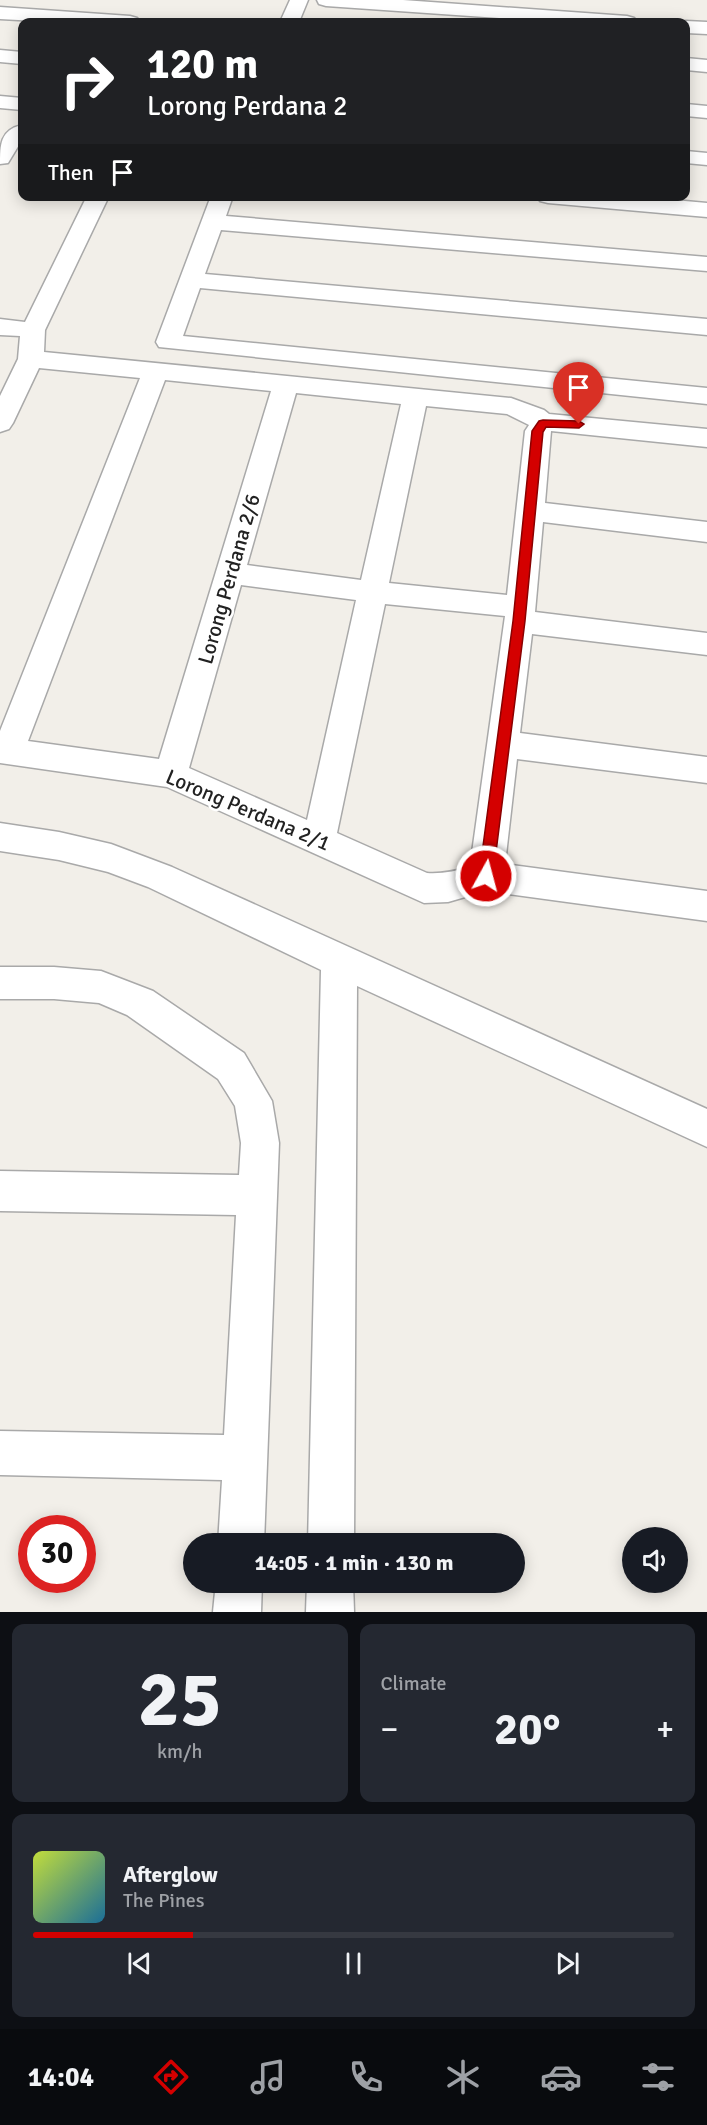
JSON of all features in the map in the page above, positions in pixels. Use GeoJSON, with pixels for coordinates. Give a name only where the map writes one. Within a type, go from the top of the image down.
{"type":"FeatureCollection","features":[{"type":"Feature","properties":{"kind":"street"},"geometry":{"type":"LineString","coordinates":[[291,18],[298,0]]}},
{"type":"Feature","properties":{"kind":"street"},"geometry":{"type":"LineString","coordinates":[[326,0],[572,18]]}},
{"type":"Feature","properties":{"kind":"street"},"geometry":{"type":"LineString","coordinates":[[0,13],[72,18]]}},
{"type":"Feature","properties":{"kind":"street"},"geometry":{"type":"LineString","coordinates":[[690,27],[707,28]]}},
{"type":"Feature","properties":{"kind":"street"},"geometry":{"type":"LineString","coordinates":[[0,57],[18,58]]}},
{"type":"Feature","properties":{"kind":"street"},"geometry":{"type":"LineString","coordinates":[[690,64],[707,66]]}},
{"type":"Feature","properties":{"kind":"street"},"geometry":{"type":"LineString","coordinates":[[0,102],[18,104]]}},
{"type":"Feature","properties":{"kind":"street"},"geometry":{"type":"LineString","coordinates":[[690,110],[707,112]]}},
{"type":"Feature","properties":{"kind":"street"},"geometry":{"type":"LineString","coordinates":[[0,158],[18,134]]}},
{"type":"Feature","properties":{"kind":"street"},"geometry":{"type":"LineString","coordinates":[[690,157],[707,159]]}},
{"type":"Feature","properties":{"kind":"street"},"geometry":{"type":"LineString","coordinates":[[1,418],[31,359],[33,330],[97,201]]}},
{"type":"Feature","properties":{"kind":"street"},"geometry":{"type":"LineString","coordinates":[[220,201],[168,342],[707,396]]}},
{"type":"Feature","properties":{"kind":"street"},"geometry":{"type":"LineString","coordinates":[[605,201],[707,210]]}},
{"type":"Feature","properties":{"kind":"street"},"geometry":{"type":"LineString","coordinates":[[212,222],[707,264]]}},
{"type":"Feature","properties":{"kind":"street"},"geometry":{"type":"LineString","coordinates":[[190,280],[707,327]]}},
{"type":"Feature","properties":{"kind":"street"},"geometry":{"type":"LineString","coordinates":[[0,327],[33,330]]}},
{"type":"Feature","properties":{"kind":"street"},"geometry":{"type":"LineString","coordinates":[[31,359],[511,406],[536,416],[543,423],[557,422],[707,438]]}},
{"type":"Feature","properties":{"kind":"street"},"geometry":{"type":"LineString","coordinates":[[4,750],[154,372]]}},
{"type":"Feature","properties":{"kind":"street","name":"Lorong Perdana 2/6"},"geometry":{"type":"LineString","coordinates":[[171,774],[286,383]]}},
{"type":"Feature","properties":{"kind":"street"},"geometry":{"type":"LineString","coordinates":[[319,839],[415,398]]}},
{"type":"Feature","properties":{"kind":"street"},"geometry":{"type":"LineString","coordinates":[[543,423],[538,431],[520,614],[486,876],[707,906]]}},
{"type":"Feature","properties":{"kind":"street"},"geometry":{"type":"LineString","coordinates":[[530,511],[707,532]]}},
{"type":"Feature","properties":{"kind":"street"},"geometry":{"type":"LineString","coordinates":[[230,573],[373,592],[707,644]]}},
{"type":"Feature","properties":{"kind":"street"},"geometry":{"type":"LineString","coordinates":[[504,744],[707,770]]}},
{"type":"Feature","properties":{"kind":"street","name":"Lorong Perdana 2/1"},"geometry":{"type":"LineString","coordinates":[[4,750],[171,774],[424,888],[446,888],[486,876]]}},
{"type":"Feature","properties":{"kind":"street"},"geometry":{"type":"LineString","coordinates":[[0,837],[59,846],[111,858],[160,877],[707,1128]]}},
{"type":"Feature","properties":{"kind":"street"},"geometry":{"type":"LineString","coordinates":[[331,1533],[339,961]]}},
{"type":"Feature","properties":{"kind":"street"},"geometry":{"type":"LineString","coordinates":[[0,983],[54,982],[101,987],[140,1003],[231,1066],[253,1101],[260,1143],[242,1533]]}},
{"type":"Feature","properties":{"kind":"street"},"geometry":{"type":"LineString","coordinates":[[0,1191],[257,1195]]}},
{"type":"Feature","properties":{"kind":"street"},"geometry":{"type":"LineString","coordinates":[[0,1453],[245,1458]]}},
{"type":"Feature","properties":{"kind":"street"},"geometry":{"type":"LineString","coordinates":[[237,1612],[238,1593]]}},
{"type":"Feature","properties":{"kind":"street"},"geometry":{"type":"LineString","coordinates":[[330,1593],[330,1612]]}},
{"type":"Feature","properties":{"kind":"route"},"geometry":{"type":"LineString","coordinates":[[486,876],[519,621],[538,431],[543,423],[579,424]]}}]}
